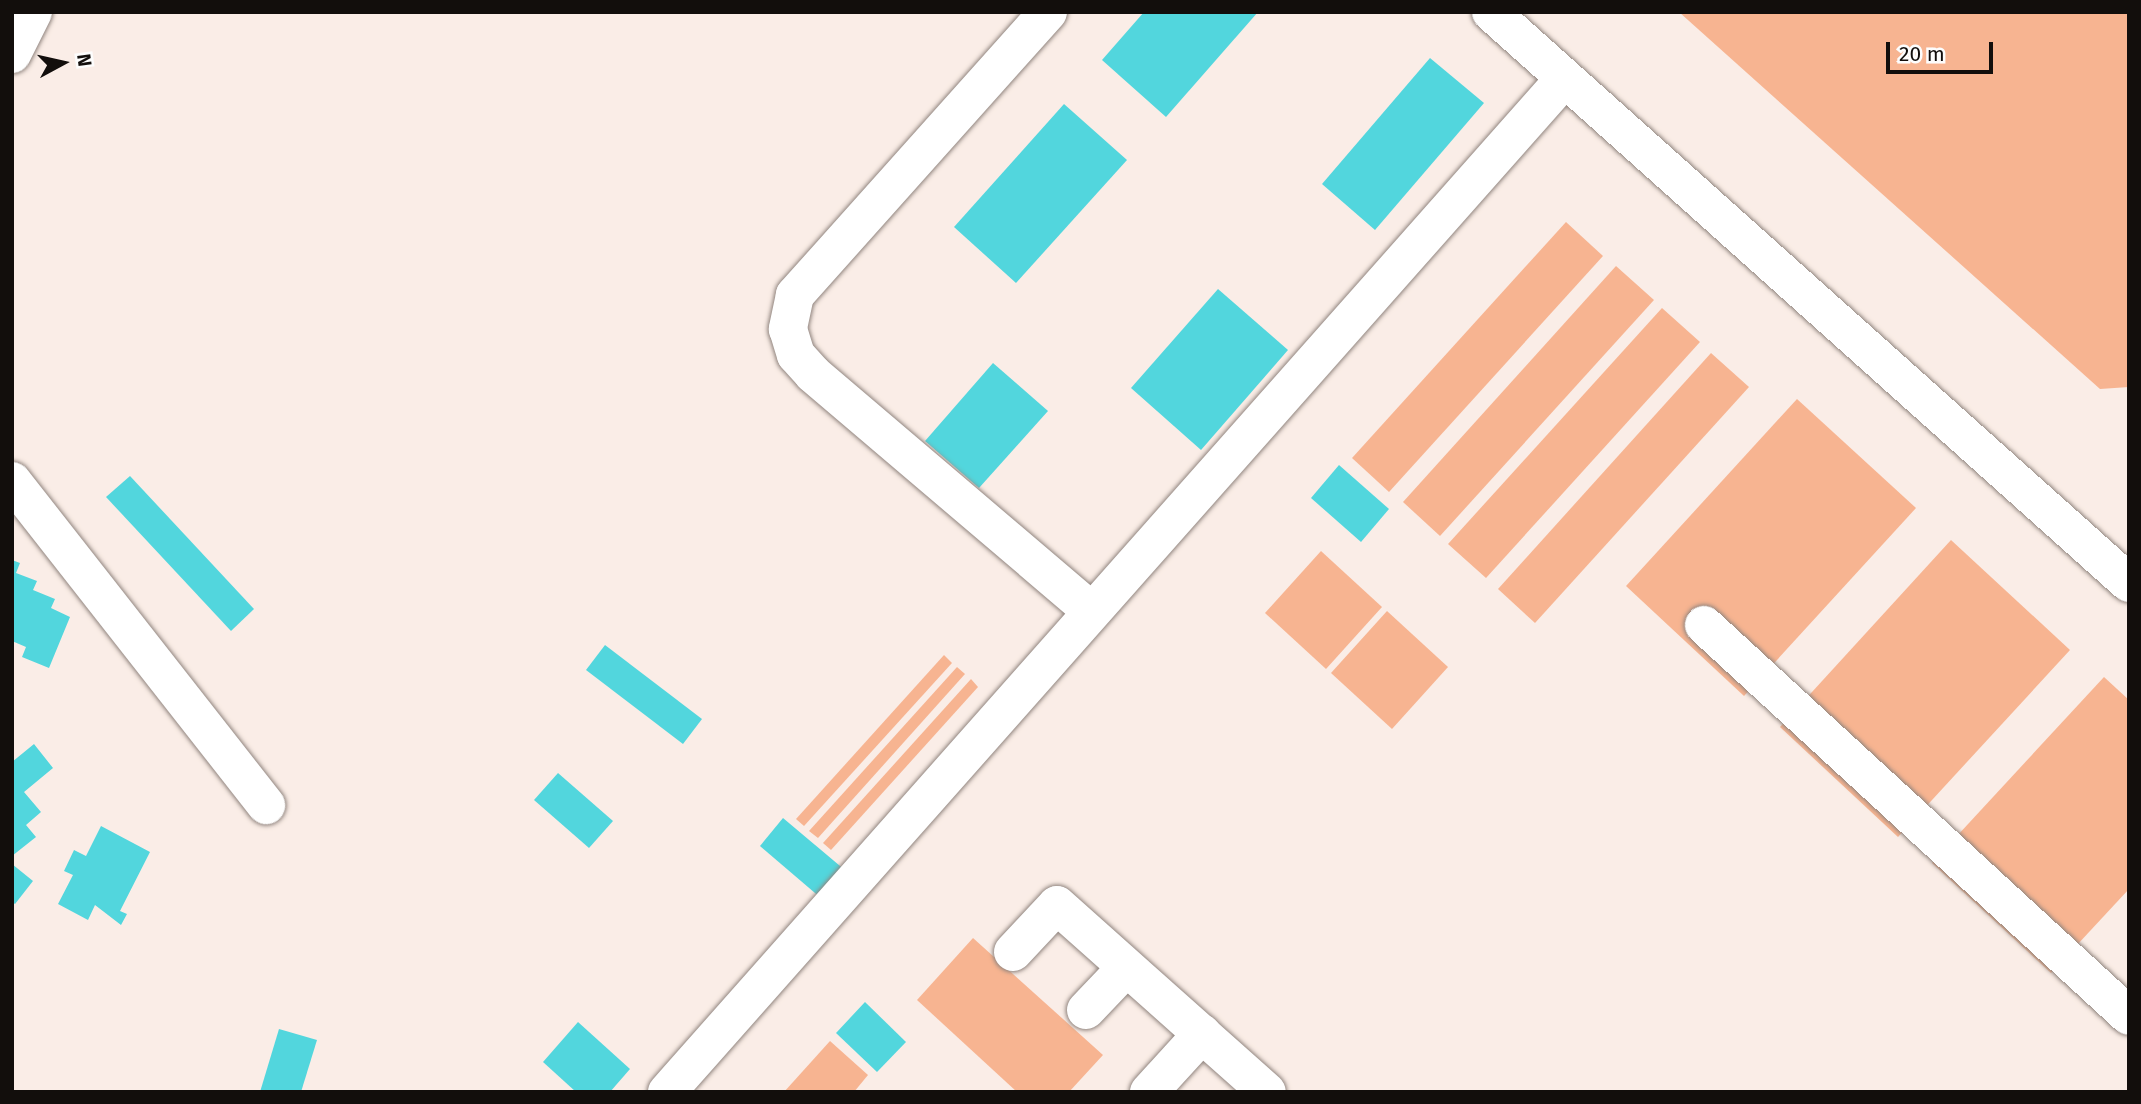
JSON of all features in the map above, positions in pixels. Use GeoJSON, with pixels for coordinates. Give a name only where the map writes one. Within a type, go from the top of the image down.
{"type":"FeatureCollection","features":[{"type":"Feature","properties":{"kind":"lane"},"geometry":{"type":"LineString","coordinates":[[12,54],[33,12]]}},
{"type":"Feature","properties":{"kind":"lane"},"geometry":{"type":"LineString","coordinates":[[1048,12],[795,295],[788,329],[796,355],[813,374],[1090,610]]}},
{"type":"Feature","properties":{"kind":"lane"},"geometry":{"type":"LineString","coordinates":[[1491,12],[2129,583]]}},
{"type":"Feature","properties":{"kind":"lane"},"geometry":{"type":"LineString","coordinates":[[667,1092],[1090,610],[1565,78]]}},
{"type":"Feature","properties":{"kind":"lane"},"geometry":{"type":"LineString","coordinates":[[12,481],[266,805]]}},
{"type":"Feature","properties":{"kind":"lane"},"geometry":{"type":"LineString","coordinates":[[1704,625],[2129,1016]]}},
{"type":"Feature","properties":{"kind":"lane"},"geometry":{"type":"LineString","coordinates":[[1013,952],[1057,905],[1266,1092]]}},
{"type":"Feature","properties":{"kind":"lane"},"geometry":{"type":"LineString","coordinates":[[1086,1010],[1126,968]]}},
{"type":"Feature","properties":{"kind":"lane"},"geometry":{"type":"LineString","coordinates":[[1149,1092],[1202,1034]]}},
{"type":"Feature","properties":{"kind":"shaded area"},"geometry":{"type":"Polygon","coordinates":[[[1679,12],[2129,12],[2129,387],[2100,389],[1679,12]]]}},
{"type":"Feature","properties":{"kind":"shaded area"},"geometry":{"type":"Polygon","coordinates":[[[1566,222],[1603,256],[1389,492],[1352,458],[1566,222]]]}},
{"type":"Feature","properties":{"kind":"shaded area"},"geometry":{"type":"Polygon","coordinates":[[[1616,266],[1654,300],[1440,536],[1403,502],[1616,266]]]}},
{"type":"Feature","properties":{"kind":"shaded area"},"geometry":{"type":"Polygon","coordinates":[[[1662,308],[1700,342],[1486,578],[1448,544],[1662,308]]]}},
{"type":"Feature","properties":{"kind":"shaded area"},"geometry":{"type":"Polygon","coordinates":[[[1711,353],[1749,387],[1535,623],[1498,589],[1711,353]]]}},
{"type":"Feature","properties":{"kind":"shaded area"},"geometry":{"type":"Polygon","coordinates":[[[1797,399],[1916,508],[1744,696],[1626,586],[1797,399]]]}},
{"type":"Feature","properties":{"kind":"shaded area"},"geometry":{"type":"Polygon","coordinates":[[[1951,540],[2070,650],[1898,837],[1780,727],[1951,540]]]}},
{"type":"Feature","properties":{"kind":"shaded area"},"geometry":{"type":"Polygon","coordinates":[[[1321,551],[1382,607],[1326,669],[1265,613],[1321,551]]]}},
{"type":"Feature","properties":{"kind":"shaded area"},"geometry":{"type":"Polygon","coordinates":[[[1387,611],[1448,667],[1392,729],[1331,673],[1387,611]]]}},
{"type":"Feature","properties":{"kind":"shaded area"},"geometry":{"type":"Polygon","coordinates":[[[944,655],[952,663],[804,826],[796,819],[944,655]]]}},
{"type":"Feature","properties":{"kind":"shaded area"},"geometry":{"type":"Polygon","coordinates":[[[957,667],[965,674],[818,838],[809,831],[957,667]]]}},
{"type":"Feature","properties":{"kind":"shaded area"},"geometry":{"type":"Polygon","coordinates":[[[2104,677],[2129,700],[2129,889],[2051,973],[1932,863],[2104,677]]]}},
{"type":"Feature","properties":{"kind":"shaded area"},"geometry":{"type":"Polygon","coordinates":[[[971,679],[978,687],[831,850],[823,843],[971,679]]]}},
{"type":"Feature","properties":{"kind":"shaded area"},"geometry":{"type":"Polygon","coordinates":[[[973,938],[1103,1055],[1069,1092],[1017,1092],[917,1000],[973,938]]]}},
{"type":"Feature","properties":{"kind":"shaded area"},"geometry":{"type":"Polygon","coordinates":[[[830,1041],[868,1075],[854,1092],[784,1092],[830,1041]]]}},
{"type":"Feature","properties":{"kind":"building"},"geometry":{"type":"Polygon","coordinates":[[[1144,12],[1258,12],[1166,117],[1102,60],[1144,12]]]}},
{"type":"Feature","properties":{"kind":"building"},"geometry":{"type":"Polygon","coordinates":[[[1430,58],[1484,103],[1375,230],[1322,184],[1430,58]]]}},
{"type":"Feature","properties":{"kind":"building"},"geometry":{"type":"Polygon","coordinates":[[[1064,104],[1127,160],[1016,283],[954,227],[1064,104]]]}},
{"type":"Feature","properties":{"kind":"building"},"geometry":{"type":"Polygon","coordinates":[[[1218,289],[1288,350],[1201,450],[1131,388],[1218,289]]]}},
{"type":"Feature","properties":{"kind":"building"},"geometry":{"type":"Polygon","coordinates":[[[993,363],[1048,411],[979,488],[925,441],[993,363]]]}},
{"type":"Feature","properties":{"kind":"building"},"geometry":{"type":"Polygon","coordinates":[[[1339,465],[1389,509],[1361,542],[1311,498],[1339,465]]]}},
{"type":"Feature","properties":{"kind":"building"},"geometry":{"type":"Polygon","coordinates":[[[130,476],[254,609],[231,631],[106,497],[130,476]]]}},
{"type":"Feature","properties":{"kind":"building"},"geometry":{"type":"Polygon","coordinates":[[[12,560],[20,563],[16,573],[37,581],[33,590],[55,599],[51,608],[70,617],[49,668],[22,657],[26,647],[12,641],[12,560]]]}},
{"type":"Feature","properties":{"kind":"building"},"geometry":{"type":"Polygon","coordinates":[[[605,645],[702,719],[683,744],[586,670],[605,645]]]}},
{"type":"Feature","properties":{"kind":"building"},"geometry":{"type":"Polygon","coordinates":[[[34,744],[53,768],[24,792],[41,812],[26,825],[36,837],[12,856],[12,762],[34,744]]]}},
{"type":"Feature","properties":{"kind":"building"},"geometry":{"type":"Polygon","coordinates":[[[558,773],[613,821],[589,848],[534,800],[558,773]]]}},
{"type":"Feature","properties":{"kind":"building"},"geometry":{"type":"Polygon","coordinates":[[[783,818],[846,871],[822,899],[760,846],[783,818]]]}},
{"type":"Feature","properties":{"kind":"building"},"geometry":{"type":"Polygon","coordinates":[[[101,826],[150,852],[120,911],[127,914],[121,925],[95,905],[88,920],[58,904],[73,875],[64,871],[74,850],[86,856],[101,826]]]}},
{"type":"Feature","properties":{"kind":"building"},"geometry":{"type":"Polygon","coordinates":[[[12,864],[33,881],[15,904],[12,902],[12,864]]]}},
{"type":"Feature","properties":{"kind":"building"},"geometry":{"type":"Polygon","coordinates":[[[865,1002],[906,1042],[877,1072],[836,1033],[865,1002]]]}},
{"type":"Feature","properties":{"kind":"building"},"geometry":{"type":"Polygon","coordinates":[[[578,1022],[630,1069],[610,1092],[576,1092],[543,1062],[578,1022]]]}},
{"type":"Feature","properties":{"kind":"building"},"geometry":{"type":"Polygon","coordinates":[[[279,1029],[317,1040],[301,1092],[260,1092],[279,1029]]]}}]}
